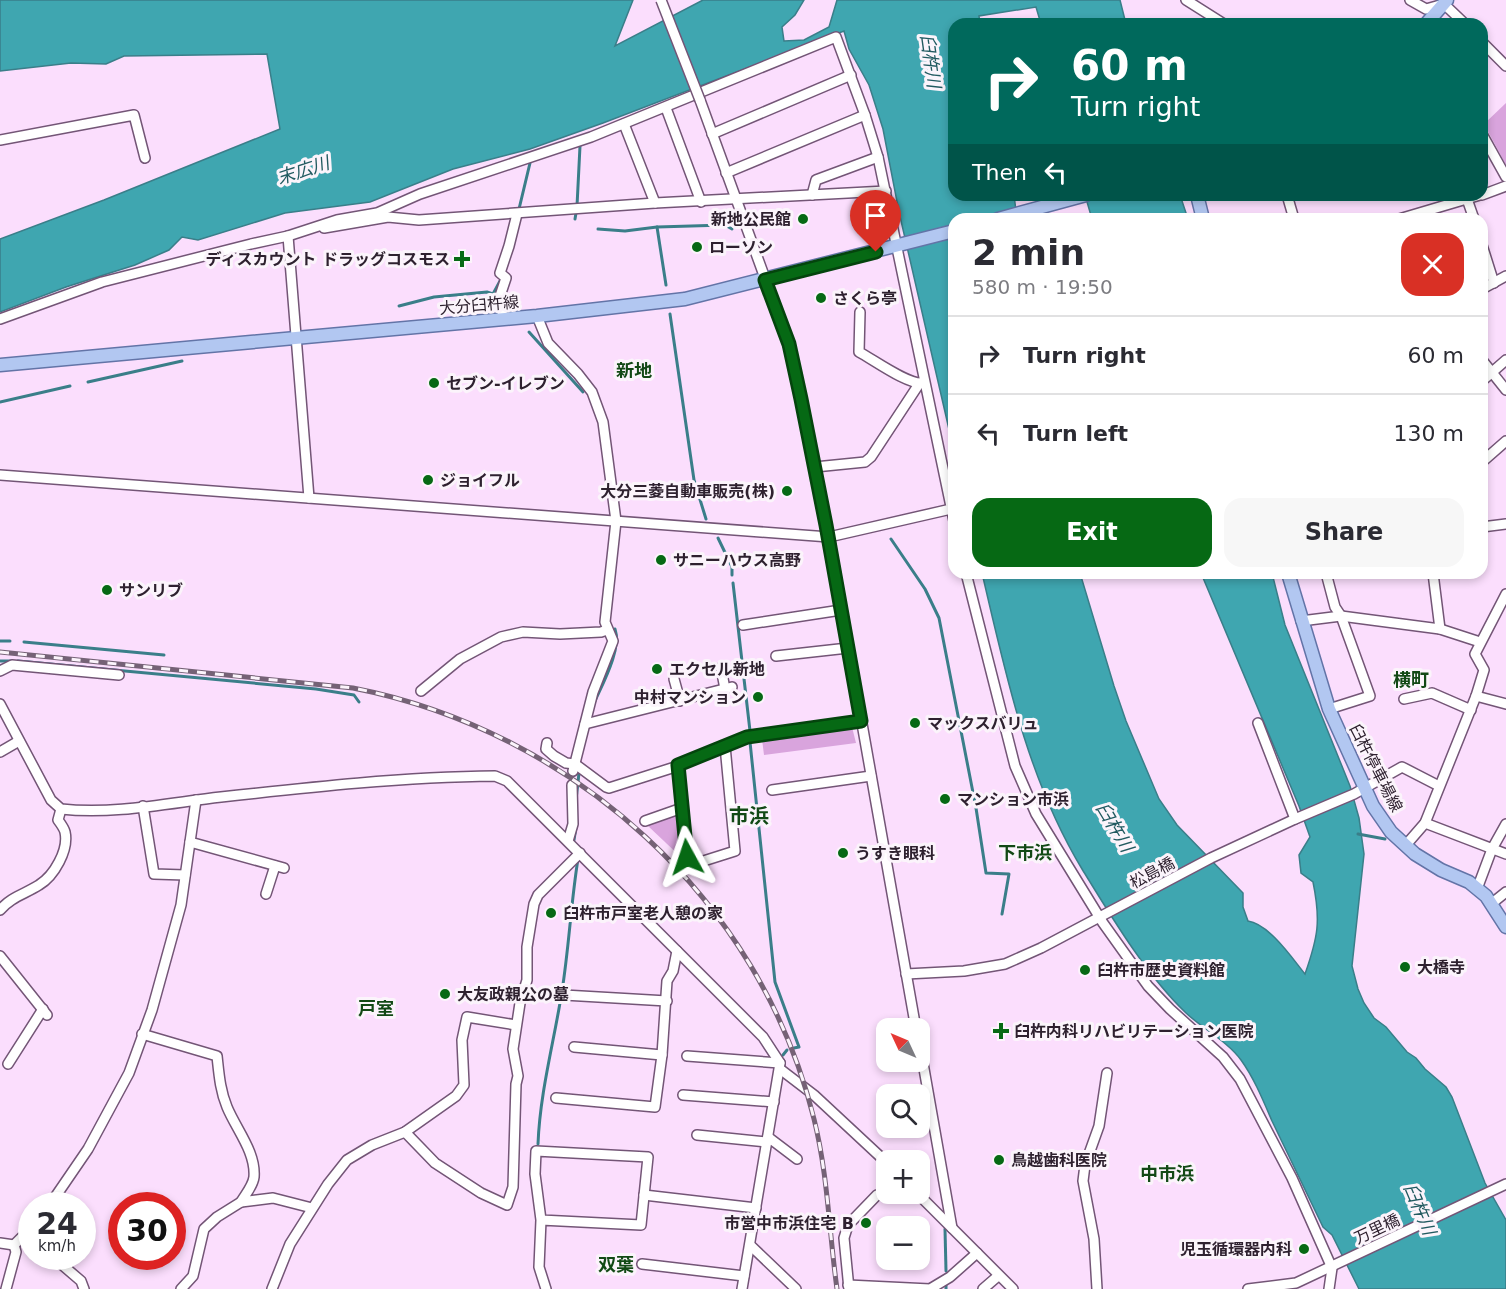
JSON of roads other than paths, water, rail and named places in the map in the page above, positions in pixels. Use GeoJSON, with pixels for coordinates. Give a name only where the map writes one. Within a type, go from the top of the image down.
{"type":"FeatureCollection","features":[{"type":"Feature","properties":{"kind":"main road"},"geometry":{"type":"LineString","coordinates":[[1431,18],[1446,2]]}},
{"type":"Feature","properties":{"kind":"main road"},"geometry":{"type":"LineString","coordinates":[[1020,213],[1064,201]]}},
{"type":"Feature","properties":{"kind":"main road","name":"大分臼杵線"},"geometry":{"type":"LineString","coordinates":[[0,365],[537,316],[685,299],[948,233]]}},
{"type":"Feature","properties":{"kind":"main road","name":"臼杵停車場線"},"geometry":{"type":"LineString","coordinates":[[1290,579],[1329,709],[1359,791],[1405,846],[1425,861],[1468,882],[1477,889],[1491,904],[1506,927]]}},
{"type":"Feature","properties":{"kind":"street"},"geometry":{"type":"LineString","coordinates":[[661,0],[789,344],[829,537],[914,1018]]}},
{"type":"Feature","properties":{"kind":"street"},"geometry":{"type":"LineString","coordinates":[[1186,0],[1214,18]]}},
{"type":"Feature","properties":{"kind":"street"},"geometry":{"type":"LineString","coordinates":[[1410,0],[1426,9],[1446,2],[1460,18]]}},
{"type":"Feature","properties":{"kind":"street"},"geometry":{"type":"LineString","coordinates":[[0,319],[102,282],[288,236],[337,220],[377,213],[420,194],[591,137],[837,37],[878,157],[899,246],[922,383],[948,496]]}},
{"type":"Feature","properties":{"kind":"street"},"geometry":{"type":"LineString","coordinates":[[1488,48],[1506,66]]}},
{"type":"Feature","properties":{"kind":"street"},"geometry":{"type":"LineString","coordinates":[[712,134],[851,75]]}},
{"type":"Feature","properties":{"kind":"street"},"geometry":{"type":"LineString","coordinates":[[666,108],[702,202]]}},
{"type":"Feature","properties":{"kind":"street"},"geometry":{"type":"LineString","coordinates":[[726,173],[865,115]]}},
{"type":"Feature","properties":{"kind":"street"},"geometry":{"type":"LineString","coordinates":[[0,140],[134,116],[145,158]]}},
{"type":"Feature","properties":{"kind":"street"},"geometry":{"type":"LineString","coordinates":[[624,124],[655,203]]}},
{"type":"Feature","properties":{"kind":"street"},"geometry":{"type":"LineString","coordinates":[[1488,145],[1506,177]]}},
{"type":"Feature","properties":{"kind":"street"},"geometry":{"type":"LineString","coordinates":[[812,195],[816,180],[878,157]]}},
{"type":"Feature","properties":{"kind":"street"},"geometry":{"type":"LineString","coordinates":[[1488,192],[1506,186]]}},
{"type":"Feature","properties":{"kind":"street"},"geometry":{"type":"LineString","coordinates":[[319,227],[327,229],[388,217],[419,220],[655,203],[886,191]]}},
{"type":"Feature","properties":{"kind":"street"},"geometry":{"type":"LineString","coordinates":[[1426,213],[1461,201]]}},
{"type":"Feature","properties":{"kind":"street"},"geometry":{"type":"LineString","coordinates":[[503,319],[500,296],[506,278],[500,273],[517,214]]}},
{"type":"Feature","properties":{"kind":"street"},"geometry":{"type":"LineString","coordinates":[[288,236],[309,498]]}},
{"type":"Feature","properties":{"kind":"street"},"geometry":{"type":"LineString","coordinates":[[1488,266],[1494,283]]}},
{"type":"Feature","properties":{"kind":"street"},"geometry":{"type":"LineString","coordinates":[[1488,286],[1506,276]]}},
{"type":"Feature","properties":{"kind":"street"},"geometry":{"type":"LineString","coordinates":[[860,312],[859,352],[901,376],[922,383]]}},
{"type":"Feature","properties":{"kind":"street"},"geometry":{"type":"LineString","coordinates":[[537,316],[548,343],[586,383],[595,399],[603,422],[616,521],[605,622],[612,641],[593,692],[589,723],[574,767]]}},
{"type":"Feature","properties":{"kind":"street"},"geometry":{"type":"LineString","coordinates":[[1488,376],[1506,360]]}},
{"type":"Feature","properties":{"kind":"street"},"geometry":{"type":"LineString","coordinates":[[1488,367],[1506,390]]}},
{"type":"Feature","properties":{"kind":"street"},"geometry":{"type":"LineString","coordinates":[[815,467],[865,462],[872,457],[922,383]]}},
{"type":"Feature","properties":{"kind":"street"},"geometry":{"type":"LineString","coordinates":[[1488,457],[1506,441]]}},
{"type":"Feature","properties":{"kind":"street"},"geometry":{"type":"LineString","coordinates":[[0,475],[829,537],[948,510]]}},
{"type":"Feature","properties":{"kind":"street"},"geometry":{"type":"LineString","coordinates":[[1488,526],[1506,524]]}},
{"type":"Feature","properties":{"kind":"street"},"geometry":{"type":"LineString","coordinates":[[968,579],[1015,766],[1036,814],[1148,986],[1223,1057],[1240,1079],[1335,1266],[1329,1289]]}},
{"type":"Feature","properties":{"kind":"street"},"geometry":{"type":"LineString","coordinates":[[1328,579],[1335,607],[1341,616],[1370,696],[1329,709]]}},
{"type":"Feature","properties":{"kind":"street"},"geometry":{"type":"LineString","coordinates":[[1434,579],[1440,629]]}},
{"type":"Feature","properties":{"kind":"street"},"geometry":{"type":"LineString","coordinates":[[1405,846],[1425,823],[1471,710],[1484,670],[1475,654],[1506,594]]}},
{"type":"Feature","properties":{"kind":"street"},"geometry":{"type":"LineString","coordinates":[[743,625],[841,610]]}},
{"type":"Feature","properties":{"kind":"street"},"geometry":{"type":"LineString","coordinates":[[1301,621],[1341,616],[1440,629],[1480,642]]}},
{"type":"Feature","properties":{"kind":"street"},"geometry":{"type":"LineString","coordinates":[[421,691],[460,659],[501,637],[523,632],[560,634],[601,633],[607,630]]}},
{"type":"Feature","properties":{"kind":"street"},"geometry":{"type":"LineString","coordinates":[[776,657],[848,648]]}},
{"type":"Feature","properties":{"kind":"street"},"geometry":{"type":"LineString","coordinates":[[0,671],[12,665],[118,675]]}},
{"type":"Feature","properties":{"kind":"street"},"geometry":{"type":"LineString","coordinates":[[589,723],[729,688],[721,668]]}},
{"type":"Feature","properties":{"kind":"street"},"geometry":{"type":"LineString","coordinates":[[674,679],[680,701]]}},
{"type":"Feature","properties":{"kind":"street"},"geometry":{"type":"LineString","coordinates":[[1404,699],[1432,693],[1471,710]]}},
{"type":"Feature","properties":{"kind":"street"},"geometry":{"type":"LineString","coordinates":[[1476,696],[1506,704]]}},
{"type":"Feature","properties":{"kind":"street"},"geometry":{"type":"LineString","coordinates":[[0,704],[51,800],[61,809],[118,809],[363,783],[495,776],[507,781],[763,1037],[780,1066],[876,1153]]}},
{"type":"Feature","properties":{"kind":"street"},"geometry":{"type":"LineString","coordinates":[[546,743],[546,749],[554,756],[609,788],[678,765],[747,737],[861,721]]}},
{"type":"Feature","properties":{"kind":"street"},"geometry":{"type":"LineString","coordinates":[[1258,723],[1297,818]]}},
{"type":"Feature","properties":{"kind":"street"},"geometry":{"type":"LineString","coordinates":[[0,752],[19,741]]}},
{"type":"Feature","properties":{"kind":"street"},"geometry":{"type":"LineString","coordinates":[[678,765],[687,857],[694,864],[735,851],[725,747]]}},
{"type":"Feature","properties":{"kind":"street","name":"松島橋"},"geometry":{"type":"LineString","coordinates":[[906,974],[964,971],[1005,964],[1041,948],[1211,858],[1359,791],[1402,767],[1439,786]]}},
{"type":"Feature","properties":{"kind":"street"},"geometry":{"type":"LineString","coordinates":[[772,790],[871,776]]}},
{"type":"Feature","properties":{"kind":"street"},"geometry":{"type":"LineString","coordinates":[[568,841],[573,824],[572,785]]}},
{"type":"Feature","properties":{"kind":"street"},"geometry":{"type":"LineString","coordinates":[[59,1192],[88,1149],[129,1073],[159,986],[181,905],[196,800]]}},
{"type":"Feature","properties":{"kind":"street"},"geometry":{"type":"LineString","coordinates":[[143,806],[154,874],[185,875]]}},
{"type":"Feature","properties":{"kind":"street"},"geometry":{"type":"LineString","coordinates":[[645,821],[682,808]]}},
{"type":"Feature","properties":{"kind":"street"},"geometry":{"type":"LineString","coordinates":[[0,910],[16,896],[39,885],[51,874],[65,841],[65,833],[58,820],[61,809]]}},
{"type":"Feature","properties":{"kind":"street"},"geometry":{"type":"LineString","coordinates":[[1425,823],[1506,854]]}},
{"type":"Feature","properties":{"kind":"street"},"geometry":{"type":"LineString","coordinates":[[1477,889],[1492,849],[1506,824]]}},
{"type":"Feature","properties":{"kind":"street"},"geometry":{"type":"LineString","coordinates":[[190,842],[279,867],[266,894]]}},
{"type":"Feature","properties":{"kind":"street"},"geometry":{"type":"LineString","coordinates":[[405,1132],[435,1163],[481,1193],[507,1205],[513,1187],[518,1076],[513,1049],[526,980],[528,939],[534,904],[538,895],[580,853]]}},
{"type":"Feature","properties":{"kind":"street"},"geometry":{"type":"LineString","coordinates":[[1491,904],[1506,892]]}},
{"type":"Feature","properties":{"kind":"street"},"geometry":{"type":"LineString","coordinates":[[556,1098],[655,1107],[662,1055],[667,981],[673,971],[677,951]]}},
{"type":"Feature","properties":{"kind":"street"},"geometry":{"type":"LineString","coordinates":[[0,956],[45,1012],[8,1064]]}},
{"type":"Feature","properties":{"kind":"street"},"geometry":{"type":"LineString","coordinates":[[564,995],[667,1001]]}},
{"type":"Feature","properties":{"kind":"street"},"geometry":{"type":"LineString","coordinates":[[272,1289],[290,1244],[312,1208],[347,1160],[372,1145],[405,1132],[444,1106],[464,1085],[462,1040],[467,1017],[516,1025]]}},
{"type":"Feature","properties":{"kind":"street"},"geometry":{"type":"LineString","coordinates":[[142,1034],[217,1056],[219,1083],[227,1106],[245,1142],[253,1167],[253,1182],[241,1202]]}},
{"type":"Feature","properties":{"kind":"street"},"geometry":{"type":"LineString","coordinates":[[574,1047],[662,1055]]}},
{"type":"Feature","properties":{"kind":"street"},"geometry":{"type":"LineString","coordinates":[[687,1056],[780,1066]]}},
{"type":"Feature","properties":{"kind":"street"},"geometry":{"type":"LineString","coordinates":[[742,1289],[780,1066]]}},
{"type":"Feature","properties":{"kind":"street"},"geometry":{"type":"LineString","coordinates":[[925,1072],[952,1228]]}},
{"type":"Feature","properties":{"kind":"street"},"geometry":{"type":"LineString","coordinates":[[1097,1289],[1093,1231],[1083,1181],[1085,1165],[1099,1126],[1107,1073]]}},
{"type":"Feature","properties":{"kind":"street"},"geometry":{"type":"LineString","coordinates":[[683,1095],[774,1102]]}},
{"type":"Feature","properties":{"kind":"street"},"geometry":{"type":"LineString","coordinates":[[697,1136],[768,1139],[797,1159]]}},
{"type":"Feature","properties":{"kind":"street"},"geometry":{"type":"LineString","coordinates":[[541,1220],[641,1225],[648,1157],[536,1151],[535,1174],[541,1220],[539,1267],[546,1289]]}},
{"type":"Feature","properties":{"kind":"street","name":"万里橋"},"geometry":{"type":"LineString","coordinates":[[1248,1289],[1297,1286],[1506,1184]]}},
{"type":"Feature","properties":{"kind":"street"},"geometry":{"type":"LineString","coordinates":[[644,1195],[756,1208]]}},
{"type":"Feature","properties":{"kind":"street"},"geometry":{"type":"LineString","coordinates":[[876,1196],[848,1225],[844,1238],[848,1287],[930,1289],[950,1277],[977,1254]]}},
{"type":"Feature","properties":{"kind":"street"},"geometry":{"type":"LineString","coordinates":[[181,1289],[193,1276],[204,1229],[217,1217],[241,1202],[273,1198],[312,1208]]}},
{"type":"Feature","properties":{"kind":"street"},"geometry":{"type":"LineString","coordinates":[[928,1204],[1013,1289]]}},
{"type":"Feature","properties":{"kind":"street"},"geometry":{"type":"LineString","coordinates":[[0,1243],[14,1245],[18,1242]]}},
{"type":"Feature","properties":{"kind":"street"},"geometry":{"type":"LineString","coordinates":[[6,1289],[16,1252],[14,1245]]}},
{"type":"Feature","properties":{"kind":"street"},"geometry":{"type":"LineString","coordinates":[[750,1245],[796,1289]]}},
{"type":"Feature","properties":{"kind":"street"},"geometry":{"type":"LineString","coordinates":[[642,1264],[744,1276]]}},
{"type":"Feature","properties":{"kind":"street"},"geometry":{"type":"LineString","coordinates":[[68,1270],[81,1281],[84,1289]]}},
{"type":"Feature","properties":{"kind":"street"},"geometry":{"type":"LineString","coordinates":[[983,1289],[998,1276]]}},
{"type":"Feature","properties":{"kind":"water"},"geometry":{"type":"Polygon","coordinates":[[[0,0],[633,0],[615,46],[703,0],[804,0],[795,15],[782,27],[784,41],[804,40],[829,27],[837,0],[1120,0],[1124,18],[1039,18],[1036,7],[979,16],[979,18],[948,18],[948,201],[1015,201],[1016,213],[948,213],[948,425],[899,212],[883,129],[869,85],[849,49],[844,31],[603,123],[530,149],[453,169],[370,202],[285,213],[198,240],[182,237],[169,250],[135,265],[66,287],[0,312],[0,239],[280,129],[267,54],[124,56],[106,64],[71,63],[0,71],[0,0]]]}},
{"type":"Feature","properties":{"kind":"water"},"geometry":{"type":"Polygon","coordinates":[[[1087,201],[1182,201],[1186,213],[1090,213],[1087,201]]]}},
{"type":"Feature","properties":{"kind":"water","name":"臼杵川"},"geometry":{"type":"Polygon","coordinates":[[[983,579],[1082,579],[1126,721],[1159,799],[1177,825],[1243,893],[1243,907],[1248,921],[1256,923],[1272,935],[1305,974],[1317,929],[1313,882],[1301,873],[1299,855],[1310,837],[1204,579],[1274,579],[1285,625],[1350,786],[1359,818],[1364,854],[1352,966],[1358,989],[1374,1018],[1386,1027],[1407,1052],[1446,1087],[1452,1097],[1485,1183],[1506,1220],[1506,1289],[1359,1289],[1332,1235],[1323,1227],[1246,1067],[1229,1047],[1171,998],[1143,963],[1082,869],[1063,834],[1033,762],[1020,725],[983,579]]]}},
{"type":"Feature","properties":{"kind":"waterway"},"geometry":{"type":"LineString","coordinates":[[577,206],[580,146]]}},
{"type":"Feature","properties":{"kind":"waterway"},"geometry":{"type":"LineString","coordinates":[[519,209],[530,163]]}},
{"type":"Feature","properties":{"kind":"waterway"},"geometry":{"type":"LineString","coordinates":[[575,219],[576,213]]}},
{"type":"Feature","properties":{"kind":"waterway"},"geometry":{"type":"LineString","coordinates":[[598,229],[625,231],[657,227],[725,225],[732,229]]}},
{"type":"Feature","properties":{"kind":"waterway"},"geometry":{"type":"LineString","coordinates":[[657,227],[666,285]]}},
{"type":"Feature","properties":{"kind":"waterway"},"geometry":{"type":"LineString","coordinates":[[495,301],[493,294],[500,281]]}},
{"type":"Feature","properties":{"kind":"waterway"},"geometry":{"type":"LineString","coordinates":[[399,306],[434,297],[487,292],[493,294]]}},
{"type":"Feature","properties":{"kind":"waterway"},"geometry":{"type":"LineString","coordinates":[[670,314],[694,480],[706,519]]}},
{"type":"Feature","properties":{"kind":"waterway"},"geometry":{"type":"LineString","coordinates":[[529,332],[583,392]]}},
{"type":"Feature","properties":{"kind":"waterway"},"geometry":{"type":"LineString","coordinates":[[88,382],[182,361]]}},
{"type":"Feature","properties":{"kind":"waterway"},"geometry":{"type":"LineString","coordinates":[[0,402],[70,386]]}},
{"type":"Feature","properties":{"kind":"waterway"},"geometry":{"type":"LineString","coordinates":[[718,538],[732,567],[732,575]]}},
{"type":"Feature","properties":{"kind":"waterway"},"geometry":{"type":"LineString","coordinates":[[891,539],[925,589],[939,618],[976,808],[986,873],[1009,874],[1002,914]]}},
{"type":"Feature","properties":{"kind":"waterway"},"geometry":{"type":"LineString","coordinates":[[733,583],[750,731]]}},
{"type":"Feature","properties":{"kind":"waterway"},"geometry":{"type":"LineString","coordinates":[[595,701],[614,655],[615,629]]}},
{"type":"Feature","properties":{"kind":"waterway"},"geometry":{"type":"LineString","coordinates":[[0,641],[10,641]]}},
{"type":"Feature","properties":{"kind":"waterway"},"geometry":{"type":"LineString","coordinates":[[24,642],[164,655]]}},
{"type":"Feature","properties":{"kind":"waterway"},"geometry":{"type":"LineString","coordinates":[[0,661],[12,661]]}},
{"type":"Feature","properties":{"kind":"waterway"},"geometry":{"type":"LineString","coordinates":[[18,661],[316,689],[354,695],[359,702]]}},
{"type":"Feature","properties":{"kind":"waterway"},"geometry":{"type":"LineString","coordinates":[[750,742],[775,982],[799,1047],[794,1048]]}},
{"type":"Feature","properties":{"kind":"waterway"},"geometry":{"type":"LineString","coordinates":[[576,800],[579,773]]}},
{"type":"Feature","properties":{"kind":"waterway"},"geometry":{"type":"LineString","coordinates":[[574,840],[576,827]]}},
{"type":"Feature","properties":{"kind":"waterway"},"geometry":{"type":"LineString","coordinates":[[1358,834],[1385,839]]}},
{"type":"Feature","properties":{"kind":"waterway"},"geometry":{"type":"LineString","coordinates":[[538,1144],[544,1086],[559,1010],[578,859]]}},
{"type":"Feature","properties":{"kind":"waterway"},"geometry":{"type":"LineString","coordinates":[[783,1055],[787,1050]]}},
{"type":"Feature","properties":{"kind":"waterway"},"geometry":{"type":"LineString","coordinates":[[945,1229],[946,1271]]}},
{"type":"Feature","properties":{"kind":"railway"},"geometry":{"type":"LineString","coordinates":[[0,652],[353,688],[434,710],[510,743],[581,785],[646,837],[702,897],[750,965],[788,1039],[819,1140],[837,1289]]}},
{"type":"Feature","properties":{"kind":"place","name":"新地公民館"},"geometry":{"type":"Point","coordinates":[803,219]}},
{"type":"Feature","properties":{"kind":"place","name":"ローソン"},"geometry":{"type":"Point","coordinates":[697,247]}},
{"type":"Feature","properties":{"kind":"place","name":"ディスカウント ドラッグコスモス"},"geometry":{"type":"Point","coordinates":[462,259]}},
{"type":"Feature","properties":{"kind":"place","name":"さくら亭"},"geometry":{"type":"Point","coordinates":[821,298]}},
{"type":"Feature","properties":{"kind":"place","name":"セブン-イレブン"},"geometry":{"type":"Point","coordinates":[434,383]}},
{"type":"Feature","properties":{"kind":"place","name":"ジョイフル"},"geometry":{"type":"Point","coordinates":[428,480]}},
{"type":"Feature","properties":{"kind":"place","name":"大分三菱自動車販売(株)"},"geometry":{"type":"Point","coordinates":[787,491]}},
{"type":"Feature","properties":{"kind":"place","name":"サニーハウス高野"},"geometry":{"type":"Point","coordinates":[661,560]}},
{"type":"Feature","properties":{"kind":"place","name":"サンリブ"},"geometry":{"type":"Point","coordinates":[107,590]}},
{"type":"Feature","properties":{"kind":"place","name":"エクセル新地"},"geometry":{"type":"Point","coordinates":[657,669]}},
{"type":"Feature","properties":{"kind":"place","name":"中村マンション"},"geometry":{"type":"Point","coordinates":[758,697]}},
{"type":"Feature","properties":{"kind":"place","name":"マックスバリュ"},"geometry":{"type":"Point","coordinates":[915,723]}},
{"type":"Feature","properties":{"kind":"place","name":"マンション市浜"},"geometry":{"type":"Point","coordinates":[945,799]}},
{"type":"Feature","properties":{"kind":"place","name":"うすき眼科"},"geometry":{"type":"Point","coordinates":[843,853]}},
{"type":"Feature","properties":{"kind":"place","name":"臼杵市戸室老人憩の家"},"geometry":{"type":"Point","coordinates":[551,913]}},
{"type":"Feature","properties":{"kind":"place","name":"大橋寺"},"geometry":{"type":"Point","coordinates":[1405,967]}},
{"type":"Feature","properties":{"kind":"place","name":"臼杵市歴史資料館"},"geometry":{"type":"Point","coordinates":[1085,970]}},
{"type":"Feature","properties":{"kind":"place","name":"大友政親公の墓"},"geometry":{"type":"Point","coordinates":[445,994]}},
{"type":"Feature","properties":{"kind":"place","name":"臼杵内科リハビリテーション医院"},"geometry":{"type":"Point","coordinates":[1001,1031]}},
{"type":"Feature","properties":{"kind":"place","name":"鳥越歯科医院"},"geometry":{"type":"Point","coordinates":[999,1160]}},
{"type":"Feature","properties":{"kind":"place","name":"市営中市浜住宅 B"},"geometry":{"type":"Point","coordinates":[866,1223]}},
{"type":"Feature","properties":{"kind":"place","name":"児玉循環器内科"},"geometry":{"type":"Point","coordinates":[1304,1249]}},
{"type":"Feature","properties":{"kind":"district","name":"新地"},"geometry":{"type":"Point","coordinates":[634,370]}},
{"type":"Feature","properties":{"kind":"district","name":"横町"},"geometry":{"type":"Point","coordinates":[1411,679]}},
{"type":"Feature","properties":{"kind":"district","name":"市浜"},"geometry":{"type":"Point","coordinates":[749,816]}},
{"type":"Feature","properties":{"kind":"district","name":"下市浜"},"geometry":{"type":"Point","coordinates":[1025,852]}},
{"type":"Feature","properties":{"kind":"district","name":"戸室"},"geometry":{"type":"Point","coordinates":[376,1008]}},
{"type":"Feature","properties":{"kind":"district","name":"中市浜"},"geometry":{"type":"Point","coordinates":[1167,1173]}},
{"type":"Feature","properties":{"kind":"district","name":"双葉"},"geometry":{"type":"Point","coordinates":[616,1264]}},
{"type":"Feature","properties":{"kind":"water label","name":"末広川"},"geometry":{"type":"Point","coordinates":[303,170]}}]}
